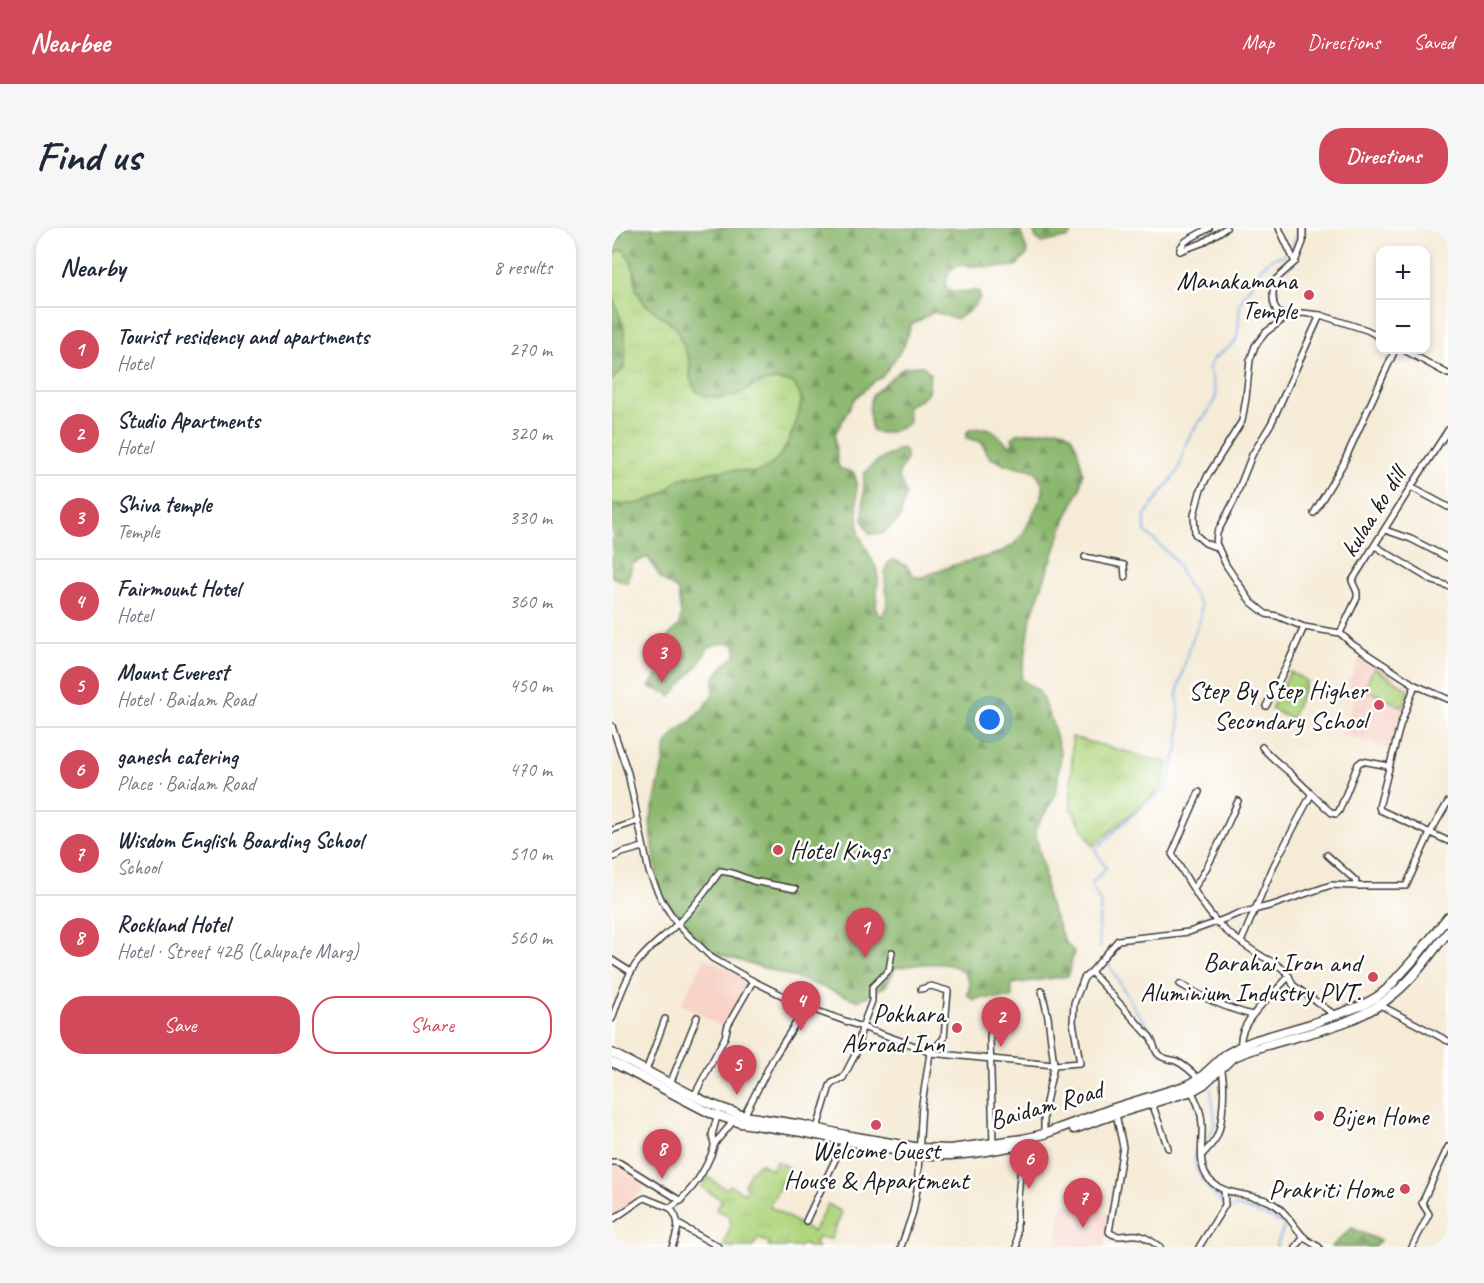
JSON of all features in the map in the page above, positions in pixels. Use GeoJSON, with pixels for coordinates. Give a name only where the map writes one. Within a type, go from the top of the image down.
{"type":"FeatureCollection","features":[{"type":"Feature","properties":{"kind":"main road","name":"Baidam Road"},"geometry":{"type":"LineString","coordinates":[[612,1062],[719,1112],[817,1128],[920,1152],[1045,1139],[1190,1088],[1225,1055],[1241,1046],[1336,1016],[1363,1005],[1387,989],[1448,917]]}},
{"type":"Feature","properties":{"kind":"main road","name":"Baidam Road"},"geometry":{"type":"LineString","coordinates":[[738,1116],[741,1123],[844,1141],[951,1155],[974,1153],[1023,1142],[1114,1108],[1204,1084],[1230,1060],[1244,1053],[1348,1020],[1380,1005],[1406,984],[1448,932]]}},
{"type":"Feature","properties":{"kind":"main road","name":"Baidam Road"},"geometry":{"type":"LineString","coordinates":[[612,1053],[694,1096],[719,1112]]}},
{"type":"Feature","properties":{"kind":"street"},"geometry":{"type":"LineString","coordinates":[[1209,228],[1186,241],[1180,251],[1202,243],[1226,228]]}},
{"type":"Feature","properties":{"kind":"street"},"geometry":{"type":"LineString","coordinates":[[1279,228],[1295,262]]}},
{"type":"Feature","properties":{"kind":"street"},"geometry":{"type":"LineString","coordinates":[[1288,317],[1276,309],[1274,281],[1295,262],[1303,242],[1304,228]]}},
{"type":"Feature","properties":{"kind":"street"},"geometry":{"type":"LineString","coordinates":[[1218,549],[1205,543],[1195,534],[1194,515],[1200,492],[1208,475],[1242,421],[1250,360],[1255,346],[1266,332],[1296,314],[1320,315],[1376,335]]}},
{"type":"Feature","properties":{"kind":"street"},"geometry":{"type":"LineString","coordinates":[[1320,315],[1272,422],[1252,455],[1234,501],[1217,533],[1216,543],[1251,602],[1266,614],[1304,627],[1340,633],[1352,644],[1415,685],[1448,699]]}},
{"type":"Feature","properties":{"kind":"street"},"geometry":{"type":"LineString","coordinates":[[1314,513],[1343,464],[1393,354]]}},
{"type":"Feature","properties":{"kind":"street"},"geometry":{"type":"LineString","coordinates":[[1411,354],[1448,374]]}},
{"type":"Feature","properties":{"kind":"street","name":"kulaa ko dill"},"geometry":{"type":"LineString","coordinates":[[1340,633],[1357,598],[1352,581],[1448,430]]}},
{"type":"Feature","properties":{"kind":"street"},"geometry":{"type":"LineString","coordinates":[[1411,487],[1448,507]]}},
{"type":"Feature","properties":{"kind":"street"},"geometry":{"type":"LineString","coordinates":[[1385,530],[1411,539],[1448,558]]}},
{"type":"Feature","properties":{"kind":"street"},"geometry":{"type":"LineString","coordinates":[[1375,546],[1433,581],[1448,586]]}},
{"type":"Feature","properties":{"kind":"street"},"geometry":{"type":"LineString","coordinates":[[1086,557],[1124,565],[1125,577]]}},
{"type":"Feature","properties":{"kind":"street"},"geometry":{"type":"LineString","coordinates":[[1266,706],[1304,627]]}},
{"type":"Feature","properties":{"kind":"street"},"geometry":{"type":"LineString","coordinates":[[1415,685],[1400,726],[1379,807],[1380,810],[1448,841]]}},
{"type":"Feature","properties":{"kind":"street"},"geometry":{"type":"LineString","coordinates":[[612,726],[628,773],[648,872],[677,924],[712,958],[806,1007],[930,1053],[1054,1065],[1080,1063],[1073,1022],[1074,1003],[1084,978],[1118,940],[1189,932],[1236,914],[1273,905],[1331,885],[1406,886],[1430,833],[1448,802]]}},
{"type":"Feature","properties":{"kind":"street"},"geometry":{"type":"LineString","coordinates":[[1262,747],[1311,795],[1336,814],[1358,764],[1362,761],[1389,766]]}},
{"type":"Feature","properties":{"kind":"street"},"geometry":{"type":"LineString","coordinates":[[613,752],[620,749]]}},
{"type":"Feature","properties":{"kind":"street"},"geometry":{"type":"LineString","coordinates":[[1199,792],[1172,854],[1207,910],[1227,932],[1285,970],[1293,986],[1336,1016]]}},
{"type":"Feature","properties":{"kind":"street"},"geometry":{"type":"LineString","coordinates":[[1241,942],[1274,865],[1311,795]]}},
{"type":"Feature","properties":{"kind":"street"},"geometry":{"type":"LineString","coordinates":[[1194,888],[1238,801]]}},
{"type":"Feature","properties":{"kind":"street"},"geometry":{"type":"LineString","coordinates":[[612,830],[638,821]]}},
{"type":"Feature","properties":{"kind":"street"},"geometry":{"type":"LineString","coordinates":[[612,858],[644,847]]}},
{"type":"Feature","properties":{"kind":"street"},"geometry":{"type":"LineString","coordinates":[[1327,855],[1356,880],[1355,886]]}},
{"type":"Feature","properties":{"kind":"street"},"geometry":{"type":"LineString","coordinates":[[612,1019],[631,972],[646,952],[699,901],[720,871],[753,881],[795,889]]}},
{"type":"Feature","properties":{"kind":"street"},"geometry":{"type":"LineString","coordinates":[[817,1128],[830,1086],[843,1078],[856,1051],[872,1001],[872,987],[889,970],[892,952]]}},
{"type":"Feature","properties":{"kind":"street"},"geometry":{"type":"LineString","coordinates":[[612,960],[631,972]]}},
{"type":"Feature","properties":{"kind":"street"},"geometry":{"type":"LineString","coordinates":[[1091,972],[1150,1037],[1156,1053],[1185,1066],[1199,1079]]}},
{"type":"Feature","properties":{"kind":"street"},"geometry":{"type":"LineString","coordinates":[[1241,1046],[1240,1036],[1252,1015],[1289,976]]}},
{"type":"Feature","properties":{"kind":"street"},"geometry":{"type":"LineString","coordinates":[[694,1096],[725,1037],[728,1025],[753,981]]}},
{"type":"Feature","properties":{"kind":"street"},"geometry":{"type":"LineString","coordinates":[[1180,984],[1208,1000],[1252,1015]]}},
{"type":"Feature","properties":{"kind":"street"},"geometry":{"type":"LineString","coordinates":[[901,1247],[913,1212],[917,1190],[922,1104],[930,1053],[944,1038],[948,991],[931,986],[921,989]]}},
{"type":"Feature","properties":{"kind":"street"},"geometry":{"type":"LineString","coordinates":[[1042,991],[1054,1065],[1044,1112],[1044,1134]]}},
{"type":"Feature","properties":{"kind":"street"},"geometry":{"type":"LineString","coordinates":[[1380,1005],[1448,1041]]}},
{"type":"Feature","properties":{"kind":"street"},"geometry":{"type":"LineString","coordinates":[[714,1144],[738,1116],[806,1007]]}},
{"type":"Feature","properties":{"kind":"street"},"geometry":{"type":"LineString","coordinates":[[993,1012],[990,1038],[993,1144]]}},
{"type":"Feature","properties":{"kind":"street"},"geometry":{"type":"LineString","coordinates":[[670,1084],[697,1017]]}},
{"type":"Feature","properties":{"kind":"street"},"geometry":{"type":"LineString","coordinates":[[646,1071],[665,1019]]}},
{"type":"Feature","properties":{"kind":"street"},"geometry":{"type":"LineString","coordinates":[[1202,1155],[1218,1134],[1223,1104],[1221,1068]]}},
{"type":"Feature","properties":{"kind":"street"},"geometry":{"type":"LineString","coordinates":[[1190,1088],[1200,1111],[1203,1166],[1206,1176],[1224,1190],[1270,1201],[1287,1215],[1304,1237],[1319,1247]]}},
{"type":"Feature","properties":{"kind":"street"},"geometry":{"type":"LineString","coordinates":[[1152,1103],[1168,1148]]}},
{"type":"Feature","properties":{"kind":"street"},"geometry":{"type":"LineString","coordinates":[[670,1208],[681,1201],[704,1169],[712,1153],[714,1144],[712,1135],[719,1112]]}},
{"type":"Feature","properties":{"kind":"street"},"geometry":{"type":"LineString","coordinates":[[1116,1114],[1123,1146],[1109,1232],[1115,1236],[1139,1235],[1160,1247]]}},
{"type":"Feature","properties":{"kind":"street"},"geometry":{"type":"LineString","coordinates":[[806,1221],[844,1141]]}},
{"type":"Feature","properties":{"kind":"street"},"geometry":{"type":"LineString","coordinates":[[1017,1247],[1017,1208],[1023,1142]]}},
{"type":"Feature","properties":{"kind":"street"},"geometry":{"type":"LineString","coordinates":[[1412,1247],[1429,1214],[1422,1203],[1448,1147]]}},
{"type":"Feature","properties":{"kind":"street"},"geometry":{"type":"LineString","coordinates":[[612,1162],[620,1163],[681,1201]]}},
{"type":"Feature","properties":{"kind":"street"},"geometry":{"type":"LineString","coordinates":[[1198,1247],[1224,1205],[1224,1190]]}},
{"type":"Feature","properties":{"kind":"street"},"geometry":{"type":"LineString","coordinates":[[612,1220],[645,1198],[670,1208],[676,1215],[678,1224],[672,1247]]}},
{"type":"Feature","properties":{"kind":"street"},"geometry":{"type":"LineString","coordinates":[[678,1224],[719,1247]]}},
{"type":"Feature","properties":{"kind":"street"},"geometry":{"type":"LineString","coordinates":[[1296,1247],[1304,1237]]}},
{"type":"Feature","properties":{"kind":"shaded area","name":"Step By Step Higher Secondary School"},"geometry":{"type":"Polygon","coordinates":[[[1362,653],[1413,691],[1397,727],[1392,750],[1341,734],[1355,698],[1348,683],[1362,653]]]}},
{"type":"Feature","properties":{"kind":"shaded area"},"geometry":{"type":"Polygon","coordinates":[[[705,957],[751,981],[725,1028],[681,1004],[705,957]]]}},
{"type":"Feature","properties":{"kind":"shaded area"},"geometry":{"type":"Polygon","coordinates":[[[612,1164],[646,1185],[634,1199],[612,1216],[612,1164]]]}},
{"type":"Feature","properties":{"kind":"shaded area"},"geometry":{"type":"Polygon","coordinates":[[[1063,1202],[1111,1213],[1104,1247],[1075,1247],[1056,1244],[1063,1202]]]}},
{"type":"Feature","properties":{"kind":"green space"},"geometry":{"type":"Polygon","coordinates":[[[612,228],[1019,228],[1027,255],[1017,266],[966,265],[949,272],[946,287],[952,292],[979,292],[980,298],[970,310],[956,319],[934,312],[911,325],[904,346],[882,377],[855,398],[835,434],[835,445],[839,468],[854,473],[856,480],[859,534],[877,570],[876,606],[878,614],[882,616],[887,601],[885,572],[891,560],[902,563],[915,577],[923,577],[951,566],[999,553],[1013,545],[1023,534],[1041,498],[1043,485],[1036,472],[990,458],[981,442],[966,438],[970,429],[990,429],[1010,445],[1013,444],[1012,438],[1017,434],[1057,429],[1071,436],[1077,448],[1083,472],[1080,489],[1066,518],[1031,617],[1021,679],[1039,691],[1052,722],[1061,754],[1056,794],[1035,830],[1044,870],[1047,898],[1065,942],[1074,952],[1068,976],[1012,984],[1012,998],[973,1000],[967,994],[970,986],[968,978],[961,970],[944,964],[913,965],[895,968],[886,986],[858,1001],[812,983],[715,953],[686,930],[679,915],[659,893],[650,822],[666,744],[706,705],[713,694],[714,677],[736,655],[736,647],[732,643],[716,644],[708,648],[698,665],[670,697],[668,693],[649,687],[665,665],[664,643],[679,626],[681,616],[678,591],[661,579],[648,557],[632,564],[628,583],[612,577],[612,504],[627,505],[652,499],[683,478],[723,471],[756,472],[764,470],[777,459],[787,444],[797,420],[801,400],[799,391],[792,382],[774,380],[761,382],[736,395],[721,398],[705,396],[696,391],[690,378],[690,362],[676,327],[645,304],[636,289],[630,258],[622,249],[612,254],[612,228]]]}},
{"type":"Feature","properties":{"kind":"green space"},"geometry":{"type":"Polygon","coordinates":[[[1032,228],[1070,228],[1071,234],[1069,237],[1042,243],[1036,238],[1032,228]]]}},
{"type":"Feature","properties":{"kind":"green space"},"geometry":{"type":"Polygon","coordinates":[[[622,249],[630,258],[636,289],[645,304],[676,327],[690,362],[690,378],[705,396],[721,398],[736,395],[761,382],[774,380],[793,382],[797,387],[801,400],[797,420],[782,452],[764,470],[749,472],[728,470],[683,478],[652,499],[627,505],[612,504],[612,380],[624,368],[612,295],[612,254],[622,249]]]}},
{"type":"Feature","properties":{"kind":"green space"},"geometry":{"type":"Polygon","coordinates":[[[612,295],[623,325],[626,349],[624,368],[612,380],[612,295]]]}},
{"type":"Feature","properties":{"kind":"green space"},"geometry":{"type":"Polygon","coordinates":[[[923,366],[930,373],[928,393],[907,406],[909,423],[891,432],[881,433],[872,430],[869,412],[873,394],[903,368],[923,366]]]}},
{"type":"Feature","properties":{"kind":"green space"},"geometry":{"type":"Polygon","coordinates":[[[901,448],[904,449],[906,457],[898,477],[906,495],[899,520],[882,534],[870,534],[863,521],[864,474],[873,464],[901,448]]]}},
{"type":"Feature","properties":{"kind":"green space"},"geometry":{"type":"Polygon","coordinates":[[[1374,668],[1409,690],[1403,707],[1364,689],[1374,668]]]}},
{"type":"Feature","properties":{"kind":"green space"},"geometry":{"type":"Polygon","coordinates":[[[1290,672],[1307,681],[1291,719],[1271,709],[1290,672]]]}},
{"type":"Feature","properties":{"kind":"green space"},"geometry":{"type":"Polygon","coordinates":[[[1072,737],[1168,763],[1162,788],[1093,846],[1071,809],[1072,737]]]}},
{"type":"Feature","properties":{"kind":"green space"},"geometry":{"type":"Polygon","coordinates":[[[776,1161],[790,1168],[769,1206],[813,1232],[828,1204],[842,1212],[831,1239],[817,1238],[815,1245],[818,1247],[808,1247],[803,1244],[799,1247],[768,1247],[770,1243],[758,1238],[753,1247],[724,1245],[731,1223],[728,1215],[716,1210],[722,1200],[701,1187],[708,1177],[726,1189],[730,1185],[744,1193],[748,1187],[744,1185],[751,1171],[760,1163],[772,1170],[776,1161]]]}},
{"type":"Feature","properties":{"kind":"green space"},"geometry":{"type":"Polygon","coordinates":[[[1352,1228],[1380,1241],[1374,1247],[1331,1247],[1352,1228]]]}},
{"type":"Feature","properties":{"kind":"waterway"},"geometry":{"type":"LineString","coordinates":[[1293,248],[1298,228]]}},
{"type":"Feature","properties":{"kind":"waterway"},"geometry":{"type":"LineString","coordinates":[[1100,948],[1098,929],[1101,904],[1091,884],[1106,868],[1095,850],[1147,802],[1166,790],[1178,748],[1180,727],[1177,694],[1189,648],[1200,620],[1201,605],[1174,559],[1145,531],[1145,515],[1178,471],[1186,443],[1215,399],[1216,393],[1209,368],[1213,359],[1235,342],[1240,303],[1261,268],[1271,259],[1285,255]]}},
{"type":"Feature","properties":{"kind":"waterway"},"geometry":{"type":"LineString","coordinates":[[1109,965],[1137,1012],[1150,1028],[1160,1050],[1181,1061]]}},
{"type":"Feature","properties":{"kind":"waterway"},"geometry":{"type":"LineString","coordinates":[[1203,1142],[1212,1132],[1215,1121],[1211,1089]]}},
{"type":"Feature","properties":{"kind":"waterway"},"geometry":{"type":"LineString","coordinates":[[1201,1147],[1196,1151],[1195,1157],[1199,1175],[1229,1210],[1236,1206],[1285,1224],[1276,1247]]}},
{"type":"Feature","properties":{"kind":"place","name":"Manakamana Temple"},"geometry":{"type":"Point","coordinates":[1309,295]}},
{"type":"Feature","properties":{"kind":"place","name":"Shiva temple"},"geometry":{"type":"Point","coordinates":[662,683]}},
{"type":"Feature","properties":{"kind":"place","name":"Step By Step Higher Secondary School"},"geometry":{"type":"Point","coordinates":[1379,705]}},
{"type":"Feature","properties":{"kind":"place","name":"Hotel Kings"},"geometry":{"type":"Point","coordinates":[778,850]}},
{"type":"Feature","properties":{"kind":"place","name":"Tourist residency and apartments"},"geometry":{"type":"Point","coordinates":[865,958]}},
{"type":"Feature","properties":{"kind":"place","name":"Barahai Iron and Aluminium Industry PVT."},"geometry":{"type":"Point","coordinates":[1373,977]}},
{"type":"Feature","properties":{"kind":"place","name":"Pokhara Abroad Inn"},"geometry":{"type":"Point","coordinates":[957,1028]}},
{"type":"Feature","properties":{"kind":"place","name":"Fairmount Hotel"},"geometry":{"type":"Point","coordinates":[801,1031]}},
{"type":"Feature","properties":{"kind":"place","name":"Studio Apartments"},"geometry":{"type":"Point","coordinates":[1001,1047]}},
{"type":"Feature","properties":{"kind":"place","name":"Mount Everest"},"geometry":{"type":"Point","coordinates":[737,1095]}},
{"type":"Feature","properties":{"kind":"place","name":"Bijen Home"},"geometry":{"type":"Point","coordinates":[1319,1116]}},
{"type":"Feature","properties":{"kind":"place","name":"Welcome Guest House & Appartment"},"geometry":{"type":"Point","coordinates":[876,1125]}},
{"type":"Feature","properties":{"kind":"place","name":"Rockland Hotel"},"geometry":{"type":"Point","coordinates":[662,1179]}},
{"type":"Feature","properties":{"kind":"place","name":"ganesh catering"},"geometry":{"type":"Point","coordinates":[1029,1189]}},
{"type":"Feature","properties":{"kind":"place","name":"Prakriti Home"},"geometry":{"type":"Point","coordinates":[1405,1189]}},
{"type":"Feature","properties":{"kind":"place","name":"Wisdom English Boarding School"},"geometry":{"type":"Point","coordinates":[1083,1228]}}]}
